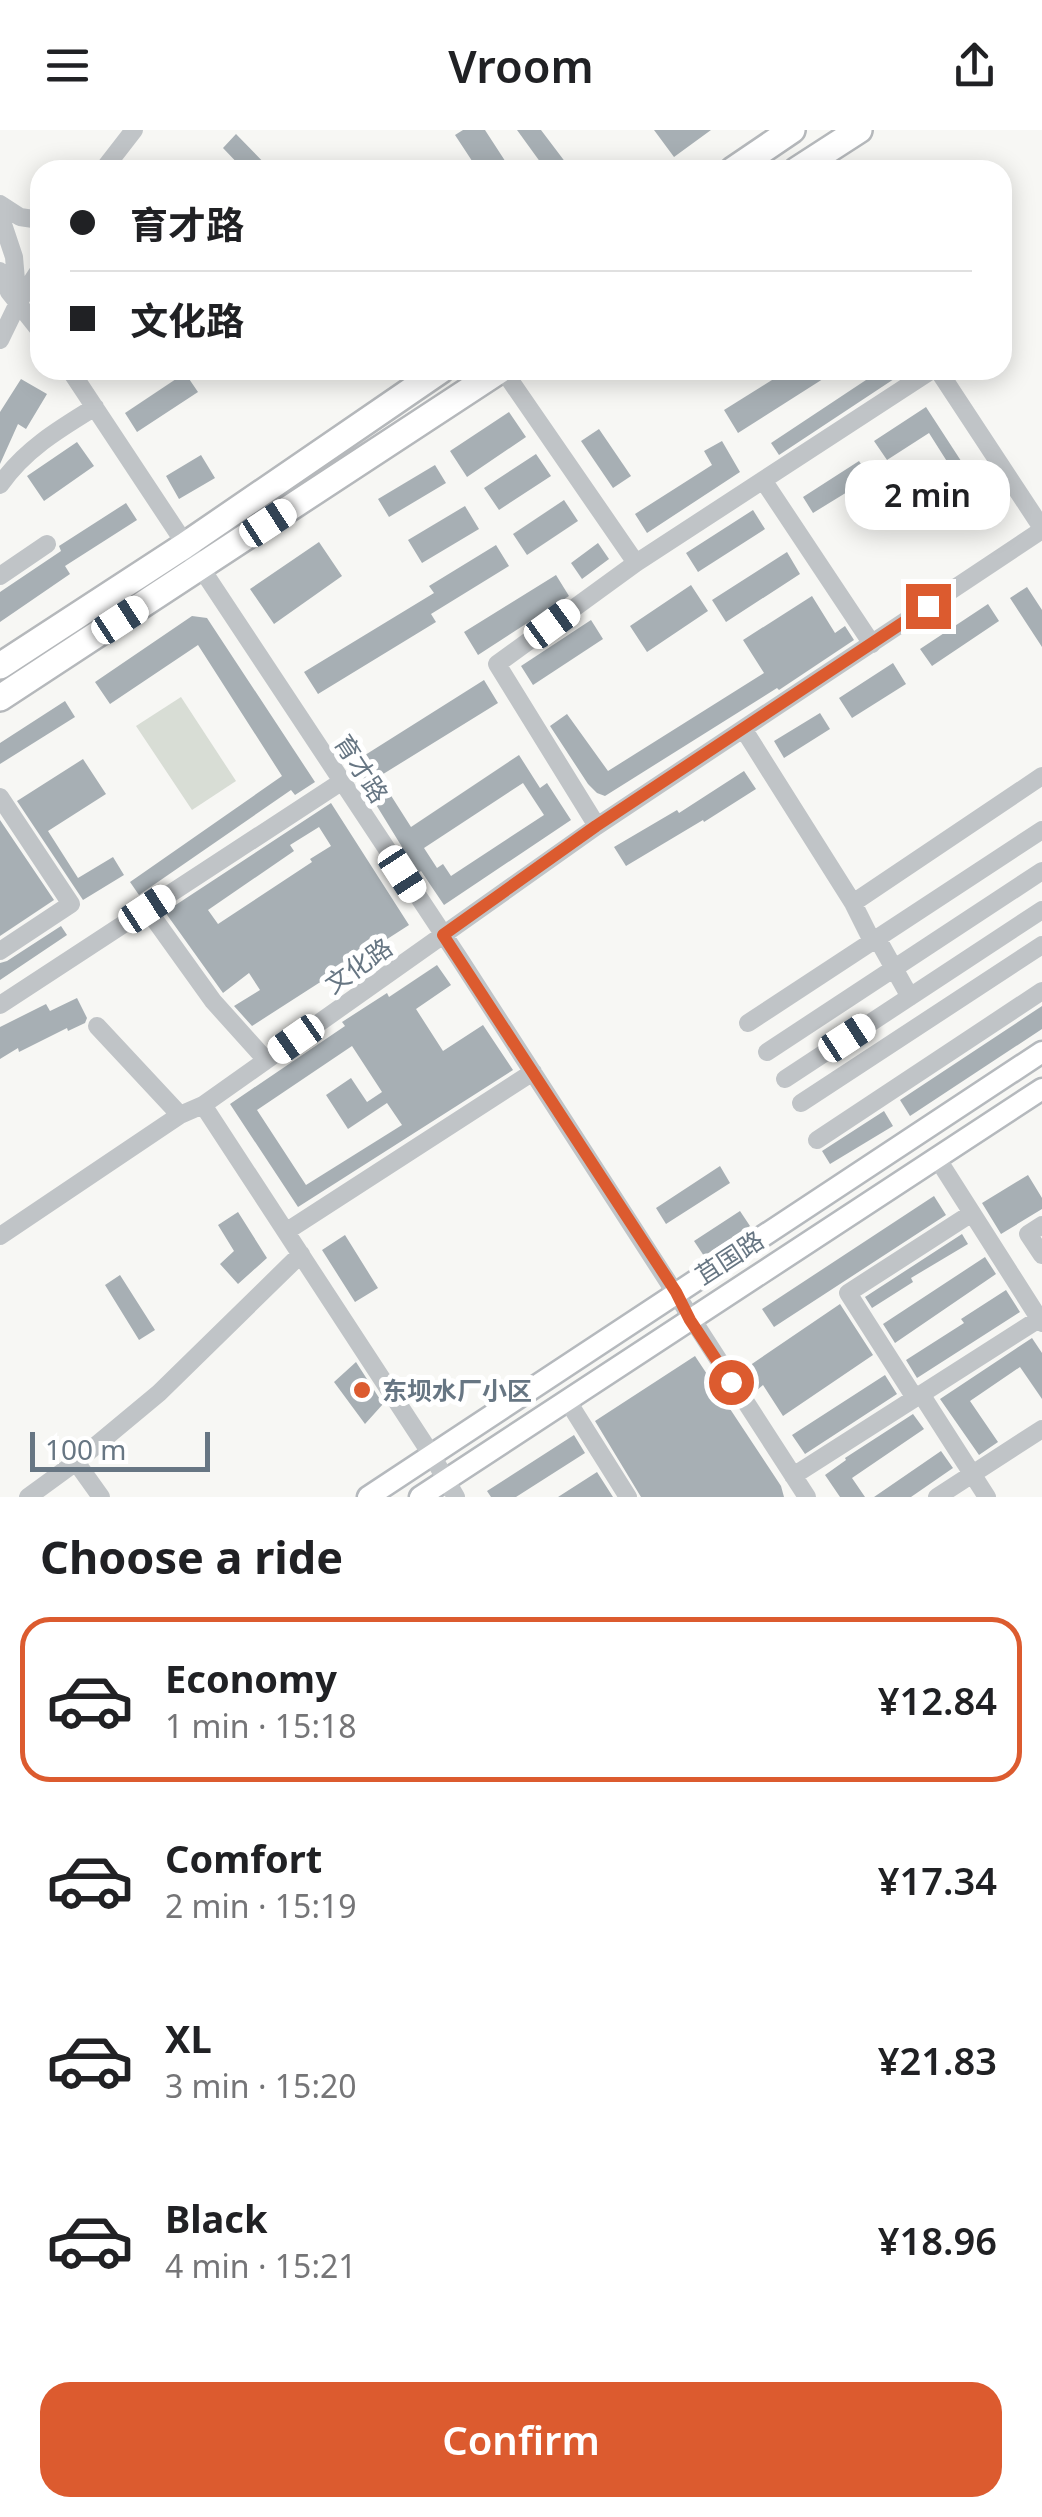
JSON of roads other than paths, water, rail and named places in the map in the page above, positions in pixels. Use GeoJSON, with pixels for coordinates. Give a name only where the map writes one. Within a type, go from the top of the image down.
{"type":"FeatureCollection","features":[{"type":"Feature","properties":{"kind":"highway"},"geometry":{"type":"LineString","coordinates":[[814,160],[858,130]]}},
{"type":"Feature","properties":{"kind":"highway"},"geometry":{"type":"LineString","coordinates":[[746,160],[784,132]]}},
{"type":"Feature","properties":{"kind":"highway"},"geometry":{"type":"LineString","coordinates":[[0,666],[426,380]]}},
{"type":"Feature","properties":{"kind":"highway"},"geometry":{"type":"LineString","coordinates":[[0,698],[487,380]]}},
{"type":"Feature","properties":{"kind":"main road"},"geometry":{"type":"LineString","coordinates":[[220,521],[235,545]]}},
{"type":"Feature","properties":{"kind":"main road"},"geometry":{"type":"LineString","coordinates":[[136,577],[151,600]]}},
{"type":"Feature","properties":{"kind":"main road","name":"苴国路"},"geometry":{"type":"LineString","coordinates":[[368,1497],[1042,1052]]}},
{"type":"Feature","properties":{"kind":"main road","name":"苴国路"},"geometry":{"type":"LineString","coordinates":[[420,1497],[451,1488],[567,1400],[1042,1089]]}},
{"type":"Feature","properties":{"kind":"street"},"geometry":{"type":"LineString","coordinates":[[111,160],[134,130]]}},
{"type":"Feature","properties":{"kind":"street"},"geometry":{"type":"LineString","coordinates":[[784,132],[798,160]]}},
{"type":"Feature","properties":{"kind":"street"},"geometry":{"type":"LineString","coordinates":[[0,204],[20,217],[30,218]]}},
{"type":"Feature","properties":{"kind":"street"},"geometry":{"type":"LineString","coordinates":[[0,215],[14,257],[18,303]]}},
{"type":"Feature","properties":{"kind":"street"},"geometry":{"type":"LineString","coordinates":[[0,271],[30,319]]}},
{"type":"Feature","properties":{"kind":"street"},"geometry":{"type":"LineString","coordinates":[[0,340],[30,284]]}},
{"type":"Feature","properties":{"kind":"street","name":"育才路"},"geometry":{"type":"LineString","coordinates":[[77,380],[807,1497]]}},
{"type":"Feature","properties":{"kind":"street"},"geometry":{"type":"LineString","coordinates":[[509,380],[636,563]]}},
{"type":"Feature","properties":{"kind":"street"},"geometry":{"type":"LineString","coordinates":[[596,826],[497,664],[636,563],[919,380]]}},
{"type":"Feature","properties":{"kind":"street"},"geometry":{"type":"LineString","coordinates":[[942,380],[1042,529]]}},
{"type":"Feature","properties":{"kind":"street"},"geometry":{"type":"LineString","coordinates":[[0,485],[42,440],[95,407]]}},
{"type":"Feature","properties":{"kind":"street"},"geometry":{"type":"LineString","coordinates":[[763,480],[872,644]]}},
{"type":"Feature","properties":{"kind":"street","name":"文化路"},"geometry":{"type":"LineString","coordinates":[[0,1236],[180,1114],[203,1105],[596,826],[1042,529]]}},
{"type":"Feature","properties":{"kind":"street"},"geometry":{"type":"LineString","coordinates":[[0,576],[47,544]]}},
{"type":"Feature","properties":{"kind":"street"},"geometry":{"type":"LineString","coordinates":[[744,730],[910,996]]}},
{"type":"Feature","properties":{"kind":"street"},"geometry":{"type":"LineString","coordinates":[[853,903],[1042,776]]}},
{"type":"Feature","properties":{"kind":"street"},"geometry":{"type":"LineString","coordinates":[[0,1005],[342,782]]}},
{"type":"Feature","properties":{"kind":"street"},"geometry":{"type":"LineString","coordinates":[[0,796],[70,904],[0,950]]}},
{"type":"Feature","properties":{"kind":"street"},"geometry":{"type":"LineString","coordinates":[[748,1022],[1042,830]]}},
{"type":"Feature","properties":{"kind":"street"},"geometry":{"type":"LineString","coordinates":[[768,1052],[1042,871]]}},
{"type":"Feature","properties":{"kind":"street"},"geometry":{"type":"LineString","coordinates":[[147,909],[213,1001],[266,1060]]}},
{"type":"Feature","properties":{"kind":"street"},"geometry":{"type":"LineString","coordinates":[[785,1078],[1042,910]]}},
{"type":"Feature","properties":{"kind":"street"},"geometry":{"type":"LineString","coordinates":[[801,1103],[1042,945]]}},
{"type":"Feature","properties":{"kind":"street"},"geometry":{"type":"LineString","coordinates":[[817,1140],[1042,991]]}},
{"type":"Feature","properties":{"kind":"street"},"geometry":{"type":"LineString","coordinates":[[97,1026],[180,1114]]}},
{"type":"Feature","properties":{"kind":"street"},"geometry":{"type":"LineString","coordinates":[[286,1231],[532,1072]]}},
{"type":"Feature","properties":{"kind":"street"},"geometry":{"type":"LineString","coordinates":[[203,1105],[451,1488]]}},
{"type":"Feature","properties":{"kind":"street"},"geometry":{"type":"LineString","coordinates":[[793,1476],[1041,1320],[937,1158]]}},
{"type":"Feature","properties":{"kind":"street"},"geometry":{"type":"LineString","coordinates":[[972,1213],[848,1293],[987,1497]]}},
{"type":"Feature","properties":{"kind":"street"},"geometry":{"type":"LineString","coordinates":[[1042,1225],[1028,1234],[1042,1256]]}},
{"type":"Feature","properties":{"kind":"street"},"geometry":{"type":"LineString","coordinates":[[28,1497],[159,1393],[302,1254]]}},
{"type":"Feature","properties":{"kind":"street"},"geometry":{"type":"LineString","coordinates":[[567,1400],[628,1497]]}},
{"type":"Feature","properties":{"kind":"street"},"geometry":{"type":"LineString","coordinates":[[936,1497],[1042,1429]]}},
{"type":"Feature","properties":{"kind":"street"},"geometry":{"type":"LineString","coordinates":[[76,1462],[101,1497]]}},
{"type":"Feature","properties":{"kind":"place","name":"东坝水厂小区"},"geometry":{"type":"Point","coordinates":[362,1390]}}]}
